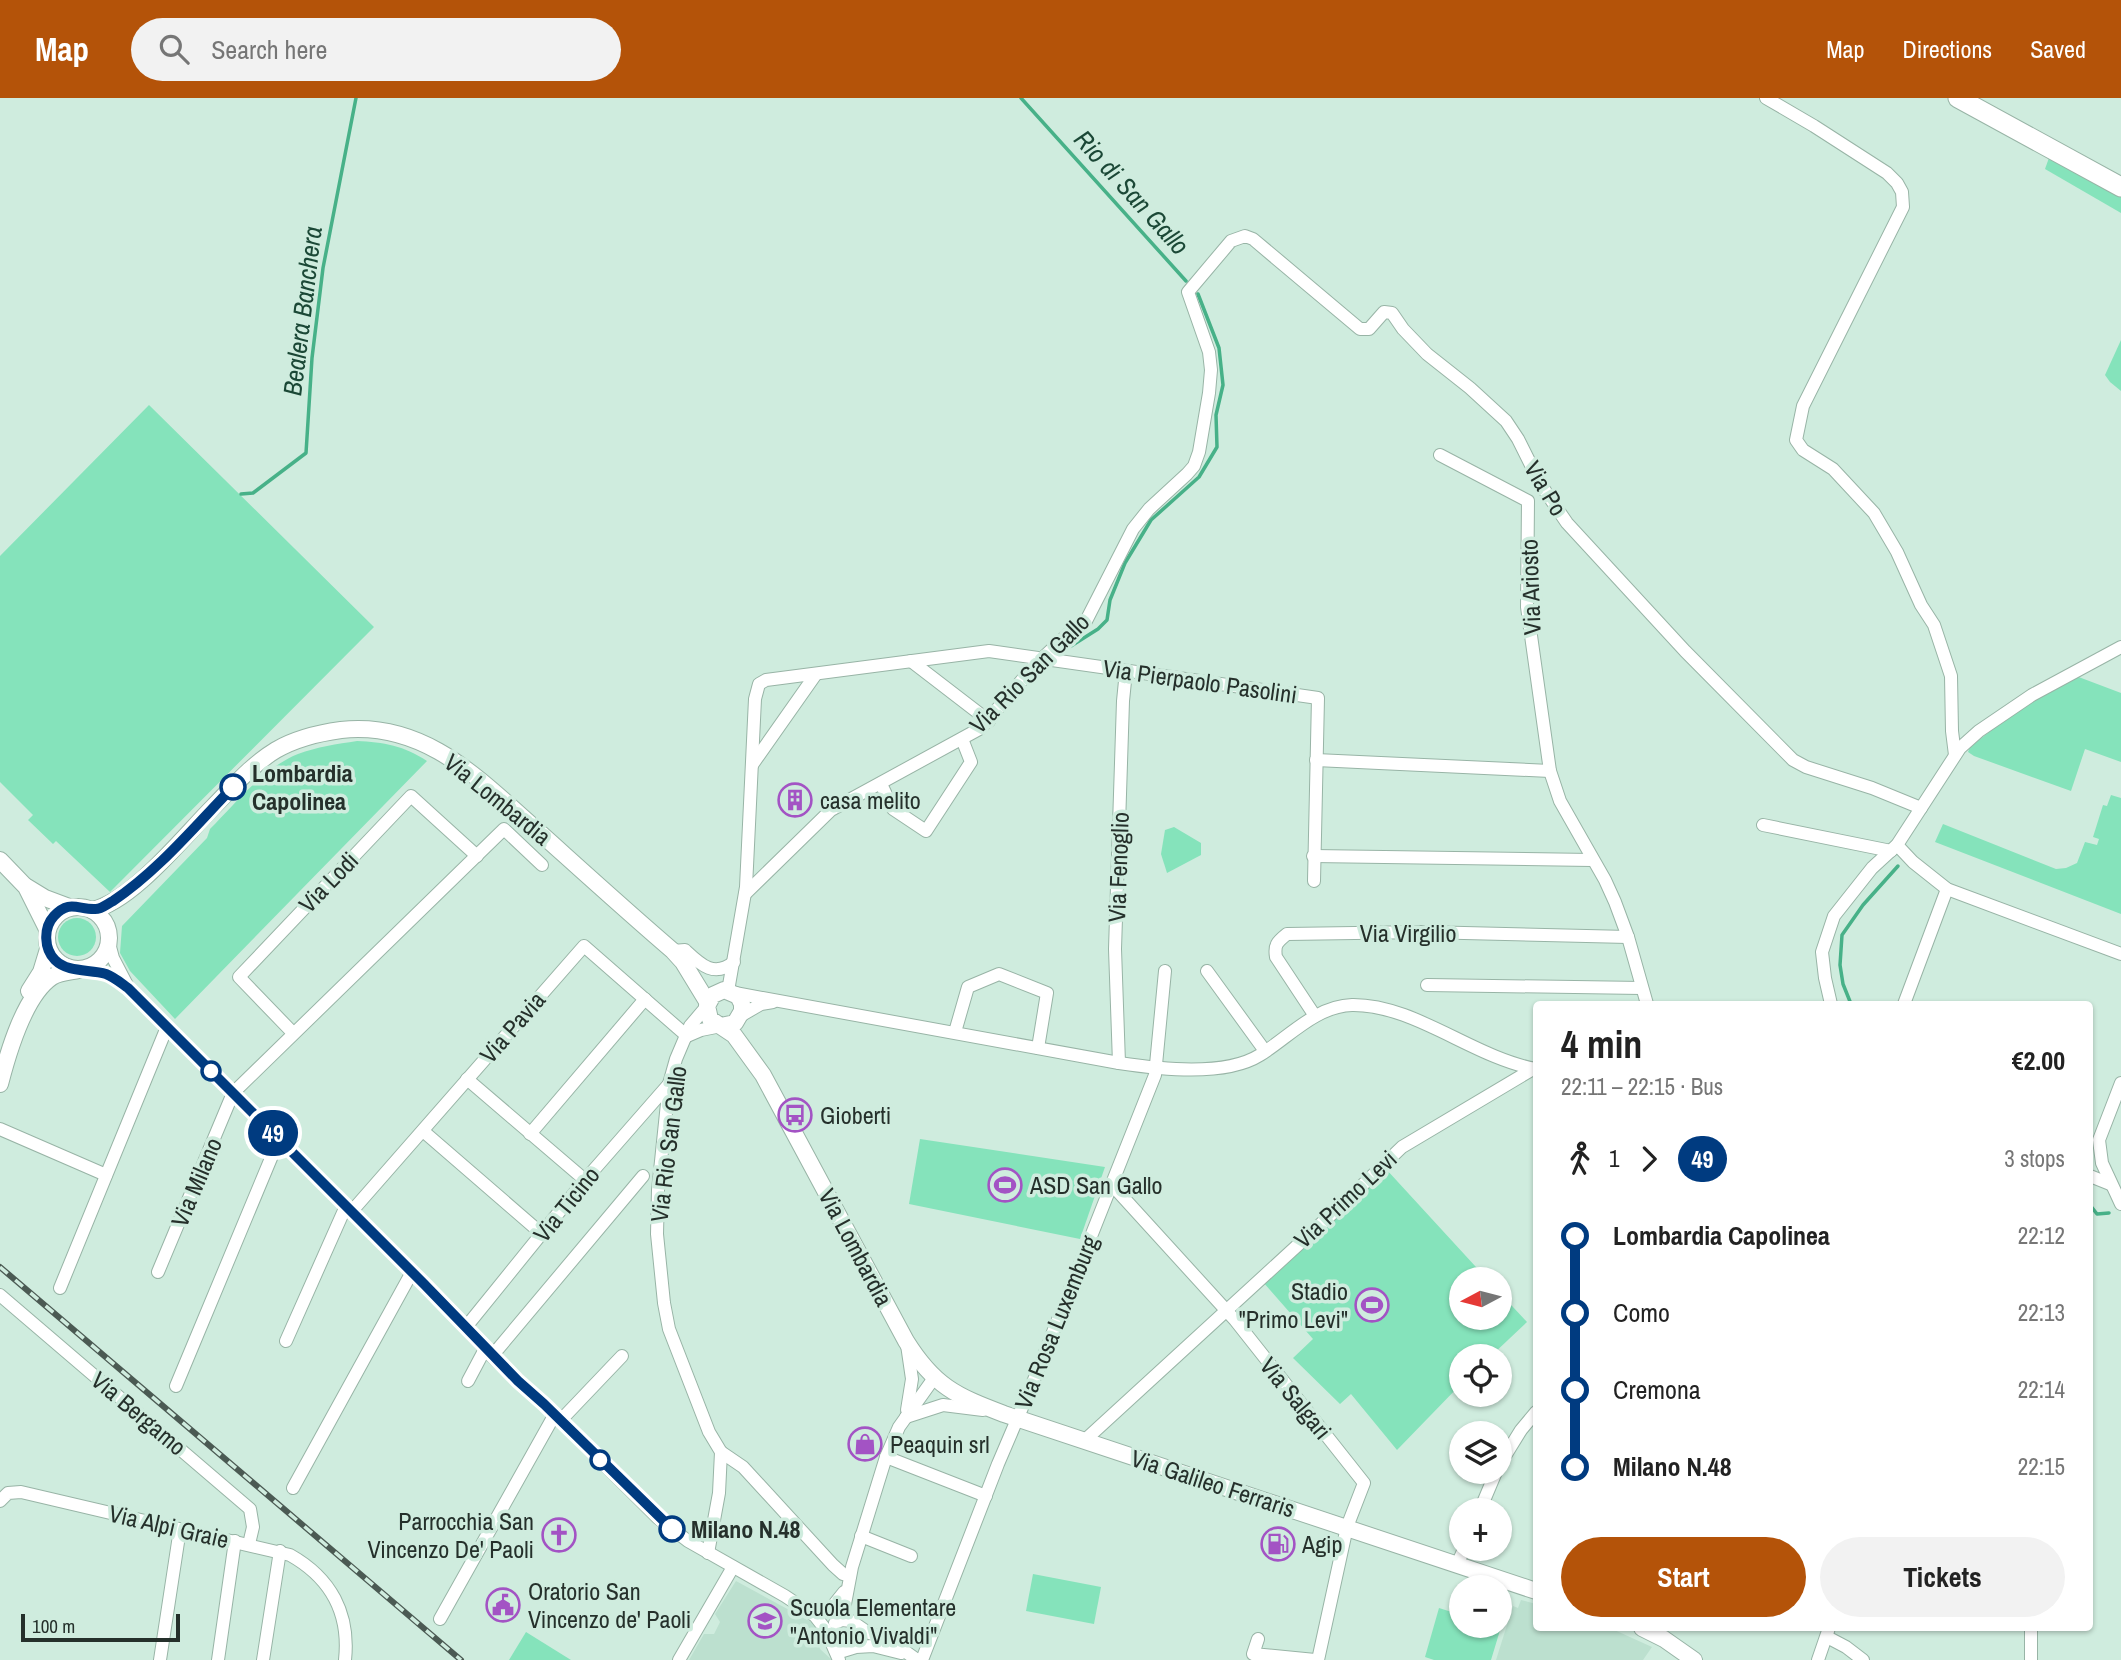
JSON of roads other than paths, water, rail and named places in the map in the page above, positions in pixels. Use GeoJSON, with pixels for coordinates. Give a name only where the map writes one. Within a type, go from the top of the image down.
{"type":"FeatureCollection","features":[{"type":"Feature","properties":{"kind":"highway"},"geometry":{"type":"LineString","coordinates":[[1958,98],[2121,187]]}},
{"type":"Feature","properties":{"kind":"highway"},"geometry":{"type":"LineString","coordinates":[[1984,98],[2121,172]]}},
{"type":"Feature","properties":{"kind":"main road","name":"Via Lombardia"},"geometry":{"type":"LineString","coordinates":[[131,889],[275,750],[313,735],[351,729],[405,735],[438,750],[481,781],[678,956],[692,965],[704,981],[728,992]]}},
{"type":"Feature","properties":{"kind":"main road"},"geometry":{"type":"LineString","coordinates":[[0,860],[26,887],[45,898],[69,907],[93,910],[106,924],[109,938]]}},
{"type":"Feature","properties":{"kind":"main road"},"geometry":{"type":"LineString","coordinates":[[0,1050],[16,1013],[41,972],[48,949],[47,929],[26,887]]}},
{"type":"Feature","properties":{"kind":"main road"},"geometry":{"type":"LineString","coordinates":[[93,910],[102,908],[131,889]]}},
{"type":"Feature","properties":{"kind":"main road"},"geometry":{"type":"LineString","coordinates":[[0,1084],[14,1039],[30,1005],[43,986],[59,974],[94,965],[104,956],[118,907],[131,889]]}},
{"type":"Feature","properties":{"kind":"main road"},"geometry":{"type":"LineString","coordinates":[[47,929],[55,915],[69,907]]}},
{"type":"Feature","properties":{"kind":"main road"},"geometry":{"type":"LineString","coordinates":[[48,949],[56,961],[67,968],[81,970]]}},
{"type":"Feature","properties":{"kind":"main road","name":"Via Lombardia"},"geometry":{"type":"LineString","coordinates":[[678,956],[707,1004]]}},
{"type":"Feature","properties":{"kind":"main road"},"geometry":{"type":"LineString","coordinates":[[728,992],[742,1004],[742,1015],[732,1025],[721,1026],[710,1019],[707,1004],[713,995],[728,992]]}},
{"type":"Feature","properties":{"kind":"main road","name":"Via Lombardia"},"geometry":{"type":"LineString","coordinates":[[742,1015],[764,1075],[906,1341],[934,1378]]}},
{"type":"Feature","properties":{"kind":"main road","name":"Via Lombardia"},"geometry":{"type":"LineString","coordinates":[[721,1026],[734,1035],[764,1075]]}},
{"type":"Feature","properties":{"kind":"main road","name":"Via Galileo Ferraris"},"geometry":{"type":"LineString","coordinates":[[934,1378],[960,1396],[1010,1416],[1533,1590]]}},
{"type":"Feature","properties":{"kind":"main road"},"geometry":{"type":"LineString","coordinates":[[1648,1631],[1694,1660]]}},
{"type":"Feature","properties":{"kind":"street"},"geometry":{"type":"LineString","coordinates":[[1766,98],[1887,173],[1898,183],[1902,192],[1903,207],[1803,407],[1796,440],[1803,450],[1833,469],[1874,513],[1934,625],[1951,676],[1955,755]]}},
{"type":"Feature","properties":{"kind":"street","name":"Via Po"},"geometry":{"type":"LineString","coordinates":[[1188,292],[1231,241],[1245,236],[1253,239],[1360,329],[1369,329],[1384,312],[1392,313],[1427,354],[1506,421],[1541,485],[1567,523],[1685,651],[1793,760],[1921,808]]}},
{"type":"Feature","properties":{"kind":"street","name":"Via Rio San Gallo"},"geometry":{"type":"LineString","coordinates":[[745,894],[831,810],[962,739],[989,721],[1034,666],[1066,635],[1086,621],[1133,529],[1149,509],[1187,474],[1196,459],[1209,393],[1210,370],[1209,352],[1188,292]]}},
{"type":"Feature","properties":{"kind":"street","name":"Via Ariosto"},"geometry":{"type":"LineString","coordinates":[[1440,455],[1528,501],[1527,607],[1550,771]]}},
{"type":"Feature","properties":{"kind":"street"},"geometry":{"type":"LineString","coordinates":[[1830,1001],[1822,952],[1834,916],[1872,868],[1894,848],[1955,755],[1979,731],[2032,695],[2121,647]]}},
{"type":"Feature","properties":{"kind":"street","name":"Via Pierpaolo Pasolini"},"geometry":{"type":"LineString","coordinates":[[751,765],[755,699],[759,684],[766,680],[989,651],[1318,698],[1314,881]]}},
{"type":"Feature","properties":{"kind":"street"},"geometry":{"type":"LineString","coordinates":[[911,661],[989,721]]}},
{"type":"Feature","properties":{"kind":"street","name":"Via Fenoglio"},"geometry":{"type":"LineString","coordinates":[[1119,1063],[1115,949],[1126,671]]}},
{"type":"Feature","properties":{"kind":"street"},"geometry":{"type":"LineString","coordinates":[[816,674],[751,765],[745,894],[728,992],[1119,1063],[1174,1070],[1237,1065],[1265,1051],[1328,1009],[1350,1005],[1383,1008],[1478,1049],[1533,1068]]}},
{"type":"Feature","properties":{"kind":"street"},"geometry":{"type":"LineString","coordinates":[[881,784],[893,809],[926,831],[971,762],[962,739]]}},
{"type":"Feature","properties":{"kind":"street"},"geometry":{"type":"LineString","coordinates":[[1317,760],[1550,771],[1560,801],[1605,880],[1628,937],[1646,1001]]}},
{"type":"Feature","properties":{"kind":"street","name":"Via Lodi"},"geometry":{"type":"LineString","coordinates":[[293,1033],[239,977],[411,796],[477,856]]}},
{"type":"Feature","properties":{"kind":"street"},"geometry":{"type":"LineString","coordinates":[[1763,825],[1894,848],[1947,889],[2121,954]]}},
{"type":"Feature","properties":{"kind":"street"},"geometry":{"type":"LineString","coordinates":[[233,1093],[504,829],[542,865]]}},
{"type":"Feature","properties":{"kind":"street"},"geometry":{"type":"LineString","coordinates":[[1313,856],[1592,860]]}},
{"type":"Feature","properties":{"kind":"street"},"geometry":{"type":"LineString","coordinates":[[1905,1001],[1947,889]]}},
{"type":"Feature","properties":{"kind":"street","name":"Via Virgilio"},"geometry":{"type":"LineString","coordinates":[[1315,1016],[1276,957],[1274,949],[1277,942],[1287,934],[1423,932],[1628,937]]}},
{"type":"Feature","properties":{"kind":"street"},"geometry":{"type":"LineString","coordinates":[[109,938],[113,958],[128,988]]}},
{"type":"Feature","properties":{"kind":"street","name":"Via Pavia"},"geometry":{"type":"LineString","coordinates":[[286,1341],[349,1209],[423,1131],[584,946],[687,1036]]}},
{"type":"Feature","properties":{"kind":"street"},"geometry":{"type":"LineString","coordinates":[[678,956],[685,950],[712,971],[720,970],[734,962]]}},
{"type":"Feature","properties":{"kind":"street"},"geometry":{"type":"LineString","coordinates":[[81,970],[110,975],[128,988],[489,1352],[658,1517],[708,1553],[733,1567],[785,1595],[889,1640],[915,1658]]}},
{"type":"Feature","properties":{"kind":"street","name":"Via Rosa Luxemburg"},"geometry":{"type":"LineString","coordinates":[[915,1658],[986,1496],[1010,1416],[1037,1376],[1156,1068],[1165,971]]}},
{"type":"Feature","properties":{"kind":"street"},"geometry":{"type":"LineString","coordinates":[[1208,971],[1265,1051]]}},
{"type":"Feature","properties":{"kind":"street"},"geometry":{"type":"LineString","coordinates":[[956,1032],[968,987],[999,974],[1047,993],[1038,1048]]}},
{"type":"Feature","properties":{"kind":"street"},"geometry":{"type":"LineString","coordinates":[[1427,985],[1642,988]]}},
{"type":"Feature","properties":{"kind":"street"},"geometry":{"type":"LineString","coordinates":[[530,1134],[645,999]]}},
{"type":"Feature","properties":{"kind":"street"},"geometry":{"type":"LineString","coordinates":[[742,1015],[761,1004],[777,1002]]}},
{"type":"Feature","properties":{"kind":"street","name":"Via Rio San Gallo"},"geometry":{"type":"LineString","coordinates":[[707,1004],[690,1026],[676,1059],[670,1084],[658,1190],[657,1234],[663,1303],[674,1342],[709,1432],[721,1452],[743,1467],[833,1565],[850,1579]]}},
{"type":"Feature","properties":{"kind":"street","name":"Via Rio San Gallo"},"geometry":{"type":"LineString","coordinates":[[687,1036],[721,1026]]}},
{"type":"Feature","properties":{"kind":"street"},"geometry":{"type":"LineString","coordinates":[[60,1288],[167,1027]]}},
{"type":"Feature","properties":{"kind":"street","name":"Via Primo Levi"},"geometry":{"type":"LineString","coordinates":[[1084,1441],[1402,1147],[1533,1070]]}},
{"type":"Feature","properties":{"kind":"street"},"geometry":{"type":"LineString","coordinates":[[467,1079],[585,1180]]}},
{"type":"Feature","properties":{"kind":"street"},"geometry":{"type":"LineString","coordinates":[[2121,1083],[2099,1140],[2102,1163],[2121,1204]]}},
{"type":"Feature","properties":{"kind":"street","name":"Via Ticino"},"geometry":{"type":"LineString","coordinates":[[466,1327],[585,1180],[670,1084]]}},
{"type":"Feature","properties":{"kind":"street","name":"Via Milano"},"geometry":{"type":"LineString","coordinates":[[158,1272],[233,1093]]}},
{"type":"Feature","properties":{"kind":"street"},"geometry":{"type":"LineString","coordinates":[[0,1129],[106,1175]]}},
{"type":"Feature","properties":{"kind":"street"},"geometry":{"type":"LineString","coordinates":[[423,1131],[542,1234]]}},
{"type":"Feature","properties":{"kind":"street"},"geometry":{"type":"LineString","coordinates":[[176,1386],[279,1139]]}},
{"type":"Feature","properties":{"kind":"street"},"geometry":{"type":"LineString","coordinates":[[468,1381],[489,1352],[643,1176]]}},
{"type":"Feature","properties":{"kind":"street"},"geometry":{"type":"LineString","coordinates":[[2093,1177],[2110,1184]]}},
{"type":"Feature","properties":{"kind":"street","name":"Via Salgari"},"geometry":{"type":"LineString","coordinates":[[1112,1185],[1226,1310],[1364,1482],[1347,1527]]}},
{"type":"Feature","properties":{"kind":"street"},"geometry":{"type":"LineString","coordinates":[[293,1488],[412,1272]]}},
{"type":"Feature","properties":{"kind":"street","name":"Via Bergamo"},"geometry":{"type":"LineString","coordinates":[[0,1295],[250,1509],[253,1527],[249,1544]]}},
{"type":"Feature","properties":{"kind":"street"},"geometry":{"type":"LineString","coordinates":[[905,1418],[912,1379],[906,1341]]}},
{"type":"Feature","properties":{"kind":"street"},"geometry":{"type":"LineString","coordinates":[[440,1619],[558,1417],[622,1356]]}},
{"type":"Feature","properties":{"kind":"street"},"geometry":{"type":"LineString","coordinates":[[852,1652],[860,1639],[848,1623],[850,1579],[861,1536],[886,1457],[905,1418],[934,1378]]}},
{"type":"Feature","properties":{"kind":"street"},"geometry":{"type":"LineString","coordinates":[[905,1418],[943,1405],[1010,1416]]}},
{"type":"Feature","properties":{"kind":"street"},"geometry":{"type":"LineString","coordinates":[[1512,1445],[1533,1416]]}},
{"type":"Feature","properties":{"kind":"street"},"geometry":{"type":"LineString","coordinates":[[708,1553],[719,1493],[721,1452]]}},
{"type":"Feature","properties":{"kind":"street"},"geometry":{"type":"LineString","coordinates":[[886,1457],[986,1496]]}},
{"type":"Feature","properties":{"kind":"street","name":"Via Alpi Graie"},"geometry":{"type":"LineString","coordinates":[[0,1501],[8,1493],[21,1492],[279,1551],[302,1561],[328,1589],[345,1623],[345,1660]]}},
{"type":"Feature","properties":{"kind":"street"},"geometry":{"type":"LineString","coordinates":[[1258,1639],[1254,1654],[1316,1660],[1347,1527]]}},
{"type":"Feature","properties":{"kind":"street"},"geometry":{"type":"LineString","coordinates":[[160,1660],[180,1529]]}},
{"type":"Feature","properties":{"kind":"street"},"geometry":{"type":"LineString","coordinates":[[861,1536],[911,1556]]}},
{"type":"Feature","properties":{"kind":"street"},"geometry":{"type":"LineString","coordinates":[[218,1660],[235,1541]]}},
{"type":"Feature","properties":{"kind":"street"},"geometry":{"type":"LineString","coordinates":[[263,1660],[279,1551]]}},
{"type":"Feature","properties":{"kind":"street"},"geometry":{"type":"LineString","coordinates":[[1457,1565],[1459,1561]]}},
{"type":"Feature","properties":{"kind":"street"},"geometry":{"type":"LineString","coordinates":[[679,1660],[733,1567]]}},
{"type":"Feature","properties":{"kind":"street"},"geometry":{"type":"LineString","coordinates":[[820,1610],[832,1607],[850,1579]]}},
{"type":"Feature","properties":{"kind":"street"},"geometry":{"type":"LineString","coordinates":[[785,1595],[815,1616],[839,1660]]}},
{"type":"Feature","properties":{"kind":"street"},"geometry":{"type":"LineString","coordinates":[[831,1641],[831,1627],[848,1623]]}},
{"type":"Feature","properties":{"kind":"street"},"geometry":{"type":"LineString","coordinates":[[2031,1631],[2031,1660]]}},
{"type":"Feature","properties":{"kind":"street"},"geometry":{"type":"LineString","coordinates":[[1818,1660],[1828,1632],[1863,1660]]}},
{"type":"Feature","properties":{"kind":"street"},"geometry":{"type":"LineString","coordinates":[[831,1641],[843,1651],[852,1652],[873,1646],[915,1658]]}},
{"type":"Feature","properties":{"kind":"waterway","name":"Bealera Banchera"},"geometry":{"type":"LineString","coordinates":[[241,494],[253,493],[306,453],[312,358],[323,268],[356,98]]}},
{"type":"Feature","properties":{"kind":"waterway","name":"Rio di San Gallo"},"geometry":{"type":"LineString","coordinates":[[1021,98],[1186,281]]}},
{"type":"Feature","properties":{"kind":"waterway"},"geometry":{"type":"LineString","coordinates":[[1060,653],[1098,629],[1107,620],[1110,600],[1125,563],[1151,520],[1199,477],[1217,447],[1216,415],[1223,385],[1219,348],[1198,294]]}},
{"type":"Feature","properties":{"kind":"waterway"},"geometry":{"type":"LineString","coordinates":[[1850,1001],[1840,965],[1842,935],[1863,905],[1898,866]]}},
{"type":"Feature","properties":{"kind":"waterway"},"geometry":{"type":"LineString","coordinates":[[2093,1209],[2097,1214],[2109,1213]]}},
{"type":"Feature","properties":{"kind":"railway"},"geometry":{"type":"LineString","coordinates":[[0,1267],[461,1660]]}},
{"type":"Feature","properties":{"kind":"place","name":"Lombardia Capolinea"},"geometry":{"type":"Point","coordinates":[233,787]}},
{"type":"Feature","properties":{"kind":"place","name":"casa melito"},"geometry":{"type":"Point","coordinates":[795,800]}},
{"type":"Feature","properties":{"kind":"place","name":"Gioberti"},"geometry":{"type":"Point","coordinates":[795,1115]}},
{"type":"Feature","properties":{"kind":"place","name":"ASD San Gallo"},"geometry":{"type":"Point","coordinates":[1005,1185]}},
{"type":"Feature","properties":{"kind":"place","name":"Stadio \"Primo Levi\""},"geometry":{"type":"Point","coordinates":[1372,1305]}},
{"type":"Feature","properties":{"kind":"place","name":"Peaquin srl"},"geometry":{"type":"Point","coordinates":[865,1444]}},
{"type":"Feature","properties":{"kind":"place","name":"Milano N.48"},"geometry":{"type":"Point","coordinates":[672,1529]}},
{"type":"Feature","properties":{"kind":"place","name":"Parrocchia San Vincenzo De' Paoli"},"geometry":{"type":"Point","coordinates":[559,1535]}},
{"type":"Feature","properties":{"kind":"place","name":"Agip"},"geometry":{"type":"Point","coordinates":[1278,1544]}},
{"type":"Feature","properties":{"kind":"place","name":"Oratorio San Vincenzo de' Paoli"},"geometry":{"type":"Point","coordinates":[503,1605]}},
{"type":"Feature","properties":{"kind":"place","name":"Scuola Elementare \"Antonio Vivaldi\""},"geometry":{"type":"Point","coordinates":[765,1621]}}]}
